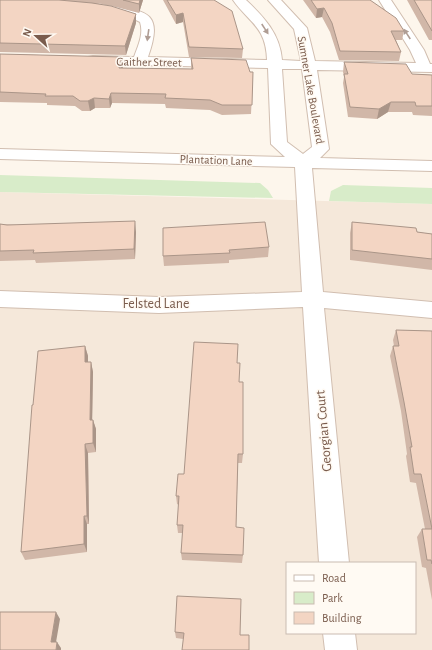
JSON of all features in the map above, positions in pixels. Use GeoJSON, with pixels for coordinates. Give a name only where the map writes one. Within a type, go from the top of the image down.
{"type":"FeatureCollection","features":[{"type":"Feature","properties":{"kind":"street","name":"Sumner Lake Boulevard"},"geometry":{"type":"LineString","coordinates":[[239,0],[258,19],[268,33],[274,50],[279,144],[303,162],[321,149],[309,65],[300,28],[274,0]]}},
{"type":"Feature","properties":{"kind":"street"},"geometry":{"type":"LineString","coordinates":[[385,0],[429,68]]}},
{"type":"Feature","properties":{"kind":"street"},"geometry":{"type":"LineString","coordinates":[[90,6],[128,12],[139,15],[146,20],[149,24],[149,33],[140,61]]}},
{"type":"Feature","properties":{"kind":"street","name":"Gaither Street"},"geometry":{"type":"LineString","coordinates":[[78,60],[429,68]]}},
{"type":"Feature","properties":{"kind":"street","name":"Plantation Lane"},"geometry":{"type":"LineString","coordinates":[[0,154],[432,166]]}},
{"type":"Feature","properties":{"kind":"street","name":"Georgian Court"},"geometry":{"type":"LineString","coordinates":[[303,162],[334,562]]}},
{"type":"Feature","properties":{"kind":"street","name":"Felsted Lane"},"geometry":{"type":"LineString","coordinates":[[0,299],[160,305],[313,299]]}},
{"type":"Feature","properties":{"kind":"street"},"geometry":{"type":"LineString","coordinates":[[313,299],[432,310]]}},
{"type":"Feature","properties":{"kind":"street"},"geometry":{"type":"LineString","coordinates":[[339,634],[341,650]]}},
{"type":"Feature","properties":{"kind":"shaded area"},"geometry":{"type":"Polygon","coordinates":[[[0,192],[432,204],[432,650],[0,650],[0,192]]]}},
{"type":"Feature","properties":{"kind":"green space"},"geometry":{"type":"Polygon","coordinates":[[[0,175],[260,183],[268,190],[273,198],[0,192],[0,175]]]}},
{"type":"Feature","properties":{"kind":"green space"},"geometry":{"type":"Polygon","coordinates":[[[343,185],[432,188],[432,204],[329,201],[331,191],[343,185]]]}},
{"type":"Feature","properties":{"kind":"building"},"geometry":{"type":"Polygon","coordinates":[[[0,0],[59,0],[92,3],[111,6],[136,14],[125,46],[0,43],[0,0]]]}},
{"type":"Feature","properties":{"kind":"building"},"geometry":{"type":"Polygon","coordinates":[[[123,0],[140,0],[139,4],[123,0]]]}},
{"type":"Feature","properties":{"kind":"building"},"geometry":{"type":"Polygon","coordinates":[[[167,0],[214,0],[232,11],[243,49],[189,47],[183,13],[176,15],[167,0]]]}},
{"type":"Feature","properties":{"kind":"building"},"geometry":{"type":"Polygon","coordinates":[[[311,0],[370,0],[396,18],[404,31],[391,31],[401,52],[340,51],[332,23],[324,8],[317,9],[311,0]]]}},
{"type":"Feature","properties":{"kind":"building"},"geometry":{"type":"Polygon","coordinates":[[[414,0],[432,0],[432,31],[414,0]]]}},
{"type":"Feature","properties":{"kind":"building"},"geometry":{"type":"Polygon","coordinates":[[[0,54],[122,57],[119,68],[193,69],[191,58],[246,60],[250,72],[253,72],[252,105],[222,105],[210,100],[165,98],[166,94],[111,93],[109,99],[94,98],[88,101],[80,101],[73,96],[45,96],[46,94],[0,92],[0,54]]]}},
{"type":"Feature","properties":{"kind":"building"},"geometry":{"type":"Polygon","coordinates":[[[344,62],[406,64],[412,74],[432,75],[432,106],[416,106],[415,102],[391,102],[379,109],[350,107],[344,74],[348,74],[344,62]]]}},
{"type":"Feature","properties":{"kind":"building"},"geometry":{"type":"Polygon","coordinates":[[[135,221],[134,249],[33,253],[34,250],[0,251],[0,224],[135,221]]]}},
{"type":"Feature","properties":{"kind":"building"},"geometry":{"type":"Polygon","coordinates":[[[265,222],[269,247],[229,250],[230,253],[163,256],[163,228],[265,222]]]}},
{"type":"Feature","properties":{"kind":"building"},"geometry":{"type":"Polygon","coordinates":[[[352,222],[416,228],[417,232],[432,234],[432,259],[352,250],[352,222]]]}},
{"type":"Feature","properties":{"kind":"building"},"geometry":{"type":"Polygon","coordinates":[[[396,330],[432,331],[432,529],[421,474],[414,474],[410,447],[412,447],[393,346],[399,346],[396,330]]]}},
{"type":"Feature","properties":{"kind":"building"},"geometry":{"type":"Polygon","coordinates":[[[194,342],[238,344],[237,363],[240,363],[239,382],[243,382],[243,454],[238,454],[236,527],[244,528],[243,555],[181,553],[183,525],[177,525],[179,496],[176,496],[178,474],[184,474],[194,342]]]}},
{"type":"Feature","properties":{"kind":"building"},"geometry":{"type":"Polygon","coordinates":[[[85,346],[85,362],[91,362],[90,420],[93,420],[93,443],[85,444],[87,516],[84,516],[84,544],[21,552],[32,405],[38,351],[85,346]]]}},
{"type":"Feature","properties":{"kind":"building"},"geometry":{"type":"Polygon","coordinates":[[[422,529],[432,529],[432,564],[431,560],[427,560],[422,529]]]}},
{"type":"Feature","properties":{"kind":"building"},"geometry":{"type":"Polygon","coordinates":[[[177,596],[241,599],[240,635],[249,635],[249,650],[182,650],[184,633],[175,632],[177,596]]]}},
{"type":"Feature","properties":{"kind":"building"},"geometry":{"type":"Polygon","coordinates":[[[0,612],[56,612],[51,642],[57,642],[56,650],[0,650],[0,612]]]}}]}
